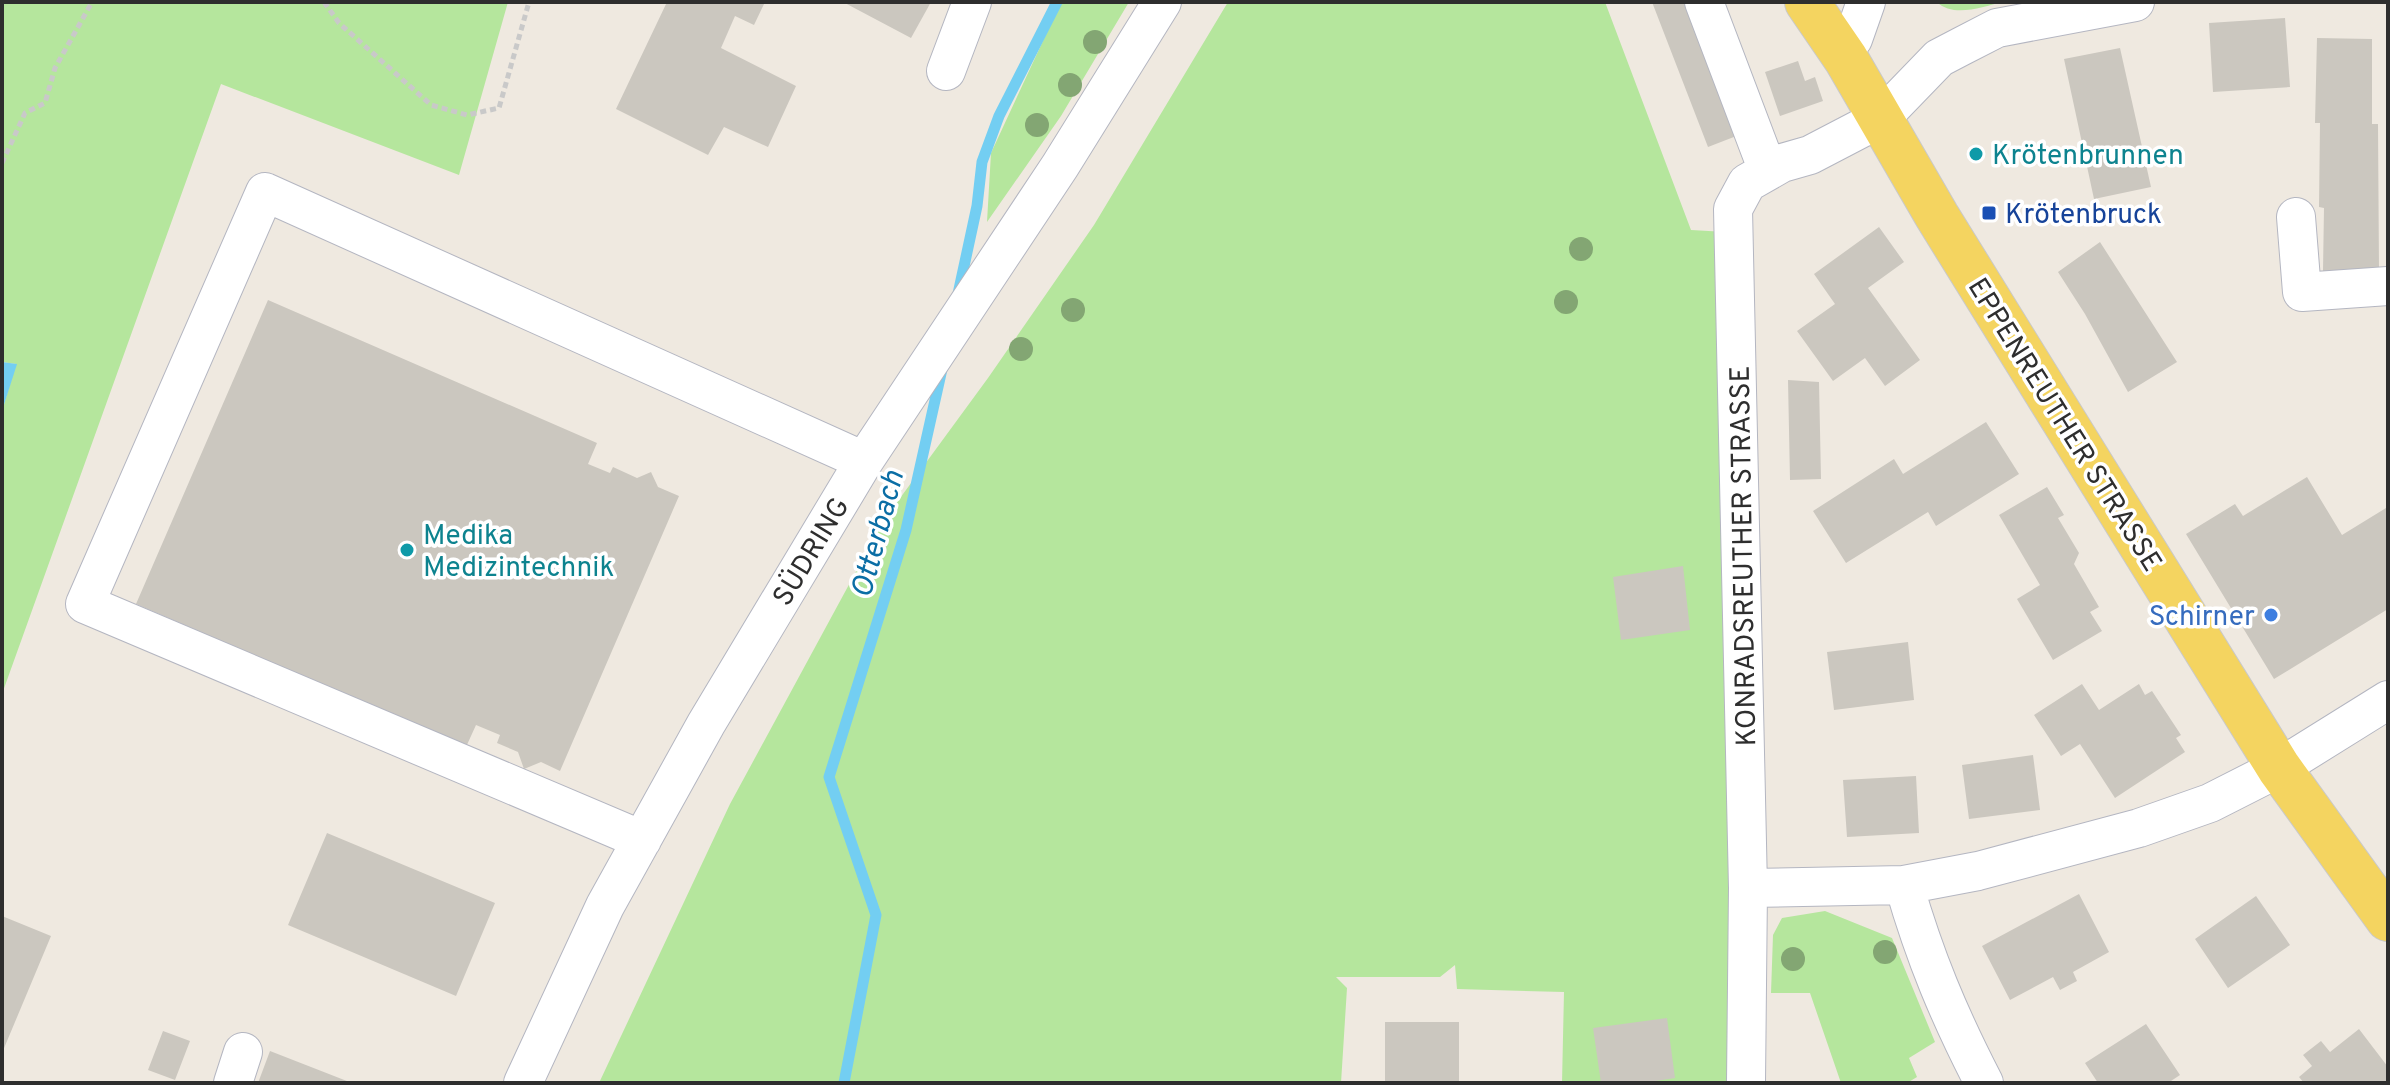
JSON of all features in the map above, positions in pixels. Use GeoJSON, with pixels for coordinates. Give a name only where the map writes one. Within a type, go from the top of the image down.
{"type":"FeatureCollection","features":[{"type":"Feature","properties":{"kind":"main road","name":"EPPENREUTHER STRASSE"},"geometry":{"type":"LineString","coordinates":[[1807,2],[1841,52],[1937,216],[2279,768],[2388,919]]}},
{"type":"Feature","properties":{"kind":"street"},"geometry":{"type":"LineString","coordinates":[[946,71],[972,2]]}},
{"type":"Feature","properties":{"kind":"street","name":"SÜDRING"},"geometry":{"type":"LineString","coordinates":[[523,1083],[605,906],[706,724],[864,461],[1060,166],[1162,2]]}},
{"type":"Feature","properties":{"kind":"street"},"geometry":{"type":"LineString","coordinates":[[1704,2],[1768,171]]}},
{"type":"Feature","properties":{"kind":"street"},"geometry":{"type":"LineString","coordinates":[[1841,52],[1853,39],[1866,2]]}},
{"type":"Feature","properties":{"kind":"street","name":"KONRADSREUTHER STRASSE"},"geometry":{"type":"LineString","coordinates":[[1746,1083],[1748,888],[1733,209],[1747,183],[1782,163],[1810,155],[1881,118],[1939,58],[1997,28],[2135,2]]}},
{"type":"Feature","properties":{"kind":"street"},"geometry":{"type":"LineString","coordinates":[[642,840],[85,604],[265,192],[864,461]]}},
{"type":"Feature","properties":{"kind":"street"},"geometry":{"type":"LineString","coordinates":[[2296,217],[2302,292],[2388,286]]}},
{"type":"Feature","properties":{"kind":"street"},"geometry":{"type":"LineString","coordinates":[[1748,888],[1904,885],[1978,871],[2139,828],[2210,803],[2279,768],[2388,700]]}},
{"type":"Feature","properties":{"kind":"street"},"geometry":{"type":"LineString","coordinates":[[1904,885],[1928,962],[1949,1015],[1984,1083]]}},
{"type":"Feature","properties":{"kind":"path"},"geometry":{"type":"LineString","coordinates":[[2,163],[25,113],[45,103],[55,68],[92,2]]}},
{"type":"Feature","properties":{"kind":"path"},"geometry":{"type":"LineString","coordinates":[[324,2],[339,23],[431,105],[467,115],[499,108],[529,2]]}},
{"type":"Feature","properties":{"kind":"green space"},"geometry":{"type":"Polygon","coordinates":[[[2,2],[508,2],[459,175],[221,84],[2,694],[2,411],[16,364],[2,362],[2,2]]]}},
{"type":"Feature","properties":{"kind":"green space"},"geometry":{"type":"Polygon","coordinates":[[[1061,2],[1129,2],[1061,116],[987,222],[991,153],[1061,2]]]}},
{"type":"Feature","properties":{"kind":"green space"},"geometry":{"type":"Polygon","coordinates":[[[1228,2],[1605,2],[1691,230],[1726,232],[1731,1083],[1562,1083],[1564,992],[1457,989],[1455,965],[1440,977],[1336,977],[1347,988],[1341,1083],[599,1083],[730,804],[884,520],[1094,225],[1228,2]]]}},
{"type":"Feature","properties":{"kind":"green space"},"geometry":{"type":"Polygon","coordinates":[[[1937,2],[2002,2],[1960,10],[1944,7],[1937,2]]]}},
{"type":"Feature","properties":{"kind":"green space"},"geometry":{"type":"Polygon","coordinates":[[[1825,911],[1892,938],[1935,1042],[1909,1058],[1917,1077],[1907,1083],[1841,1083],[1810,993],[1771,993],[1773,935],[1782,918],[1825,911]]]}},
{"type":"Feature","properties":{"kind":"water"},"geometry":{"type":"Polygon","coordinates":[[[2,362],[17,364],[2,411],[2,362]]]}},
{"type":"Feature","properties":{"kind":"building"},"geometry":{"type":"Polygon","coordinates":[[[667,2],[765,2],[754,25],[735,16],[721,48],[796,86],[768,147],[724,127],[708,155],[616,109],[667,2]]]}},
{"type":"Feature","properties":{"kind":"building"},"geometry":{"type":"Polygon","coordinates":[[[843,2],[931,2],[911,38],[843,2]]]}},
{"type":"Feature","properties":{"kind":"building"},"geometry":{"type":"Polygon","coordinates":[[[1652,2],[1687,2],[1739,135],[1708,147],[1652,2]]]}},
{"type":"Feature","properties":{"kind":"building"},"geometry":{"type":"Polygon","coordinates":[[[2285,18],[2290,87],[2213,92],[2209,23],[2285,18]]]}},
{"type":"Feature","properties":{"kind":"building"},"geometry":{"type":"Polygon","coordinates":[[[2317,38],[2372,39],[2372,124],[2378,124],[2379,271],[2323,271],[2324,208],[2319,207],[2320,123],[2315,123],[2317,38]]]}},
{"type":"Feature","properties":{"kind":"building"},"geometry":{"type":"Polygon","coordinates":[[[2120,48],[2151,187],[2094,199],[2064,59],[2120,48]]]}},
{"type":"Feature","properties":{"kind":"building"},"geometry":{"type":"Polygon","coordinates":[[[1798,61],[1805,81],[1815,77],[1823,101],[1780,116],[1765,72],[1798,61]]]}},
{"type":"Feature","properties":{"kind":"building"},"geometry":{"type":"Polygon","coordinates":[[[1879,227],[1904,262],[1868,288],[1920,360],[1885,386],[1865,358],[1833,381],[1797,331],[1835,304],[1814,274],[1879,227]]]}},
{"type":"Feature","properties":{"kind":"building"},"geometry":{"type":"Polygon","coordinates":[[[2100,242],[2177,362],[2128,392],[2058,272],[2100,242]]]}},
{"type":"Feature","properties":{"kind":"building","name":"Medika Medizintechnik"},"geometry":{"type":"Polygon","coordinates":[[[268,300],[597,443],[588,464],[610,473],[613,467],[637,478],[651,472],[658,487],[679,496],[560,771],[541,762],[524,769],[518,752],[497,743],[500,735],[476,725],[466,747],[136,604],[268,300]]]}},
{"type":"Feature","properties":{"kind":"building"},"geometry":{"type":"Polygon","coordinates":[[[1788,380],[1819,382],[1821,479],[1790,480],[1788,380]]]}},
{"type":"Feature","properties":{"kind":"building"},"geometry":{"type":"Polygon","coordinates":[[[1986,422],[2019,474],[1936,526],[1928,512],[1846,563],[1813,511],[1894,459],[1903,474],[1986,422]]]}},
{"type":"Feature","properties":{"kind":"building"},"geometry":{"type":"Polygon","coordinates":[[[2307,477],[2342,535],[2386,508],[2388,609],[2274,679],[2186,534],[2235,504],[2243,516],[2307,477]]]}},
{"type":"Feature","properties":{"kind":"building"},"geometry":{"type":"Polygon","coordinates":[[[2047,487],[2064,515],[2058,518],[2079,553],[2074,564],[2099,607],[2090,612],[2102,631],[2053,660],[2017,599],[2040,585],[1999,515],[2047,487]]]}},
{"type":"Feature","properties":{"kind":"building"},"geometry":{"type":"Polygon","coordinates":[[[1683,566],[1690,630],[1621,640],[1613,577],[1683,566]]]}},
{"type":"Feature","properties":{"kind":"building"},"geometry":{"type":"Polygon","coordinates":[[[1908,642],[1914,700],[1834,710],[1827,652],[1908,642]]]}},
{"type":"Feature","properties":{"kind":"building"},"geometry":{"type":"Polygon","coordinates":[[[2082,684],[2099,710],[2139,684],[2145,695],[2152,691],[2181,735],[2176,738],[2185,752],[2115,798],[2080,744],[2061,756],[2034,715],[2082,684]]]}},
{"type":"Feature","properties":{"kind":"building"},"geometry":{"type":"Polygon","coordinates":[[[2033,755],[2040,810],[1969,819],[1962,765],[2033,755]]]}},
{"type":"Feature","properties":{"kind":"building"},"geometry":{"type":"Polygon","coordinates":[[[1916,776],[1919,833],[1847,837],[1843,780],[1916,776]]]}},
{"type":"Feature","properties":{"kind":"building"},"geometry":{"type":"Polygon","coordinates":[[[327,833],[495,903],[456,996],[288,925],[327,833]]]}},
{"type":"Feature","properties":{"kind":"building"},"geometry":{"type":"Polygon","coordinates":[[[2079,894],[2109,952],[2073,972],[2077,981],[2060,990],[2053,977],[2010,1000],[1982,946],[2079,894]]]}},
{"type":"Feature","properties":{"kind":"building"},"geometry":{"type":"Polygon","coordinates":[[[2256,896],[2290,945],[2228,988],[2195,939],[2256,896]]]}},
{"type":"Feature","properties":{"kind":"building"},"geometry":{"type":"Polygon","coordinates":[[[2,916],[51,936],[2,1053],[2,916]]]}},
{"type":"Feature","properties":{"kind":"building"},"geometry":{"type":"Polygon","coordinates":[[[1667,1018],[1675,1078],[1643,1083],[1601,1083],[1593,1028],[1667,1018]]]}},
{"type":"Feature","properties":{"kind":"building"},"geometry":{"type":"Polygon","coordinates":[[[1385,1022],[1459,1022],[1459,1083],[1385,1083],[1385,1022]]]}},
{"type":"Feature","properties":{"kind":"building"},"geometry":{"type":"Polygon","coordinates":[[[2146,1024],[2180,1075],[2168,1083],[2098,1083],[2085,1063],[2146,1024]]]}},
{"type":"Feature","properties":{"kind":"building"},"geometry":{"type":"Polygon","coordinates":[[[2359,1029],[2388,1067],[2388,1083],[2304,1083],[2299,1077],[2312,1066],[2303,1055],[2321,1041],[2330,1052],[2359,1029]]]}},
{"type":"Feature","properties":{"kind":"building"},"geometry":{"type":"Polygon","coordinates":[[[163,1031],[190,1041],[175,1080],[148,1070],[163,1031]]]}},
{"type":"Feature","properties":{"kind":"building"},"geometry":{"type":"Polygon","coordinates":[[[270,1051],[352,1083],[258,1083],[270,1051]]]}},
{"type":"Feature","properties":{"kind":"waterway","name":"Otterbach"},"geometry":{"type":"LineString","coordinates":[[958,294],[977,206],[982,162],[999,116],[1057,2]]}},
{"type":"Feature","properties":{"kind":"waterway","name":"Otterbach"},"geometry":{"type":"LineString","coordinates":[[844,1083],[876,915],[829,777],[906,530],[942,369]]}},
{"type":"Feature","properties":{"kind":"place","name":"Krötenbrunnen"},"geometry":{"type":"Point","coordinates":[1976,154]}},
{"type":"Feature","properties":{"kind":"place","name":"Krötenbruck"},"geometry":{"type":"Point","coordinates":[1989,213]}},
{"type":"Feature","properties":{"kind":"place","name":"Medika Medizintechnik"},"geometry":{"type":"Point","coordinates":[407,550]}},
{"type":"Feature","properties":{"kind":"place","name":"Schirner"},"geometry":{"type":"Point","coordinates":[2271,615]}}]}
